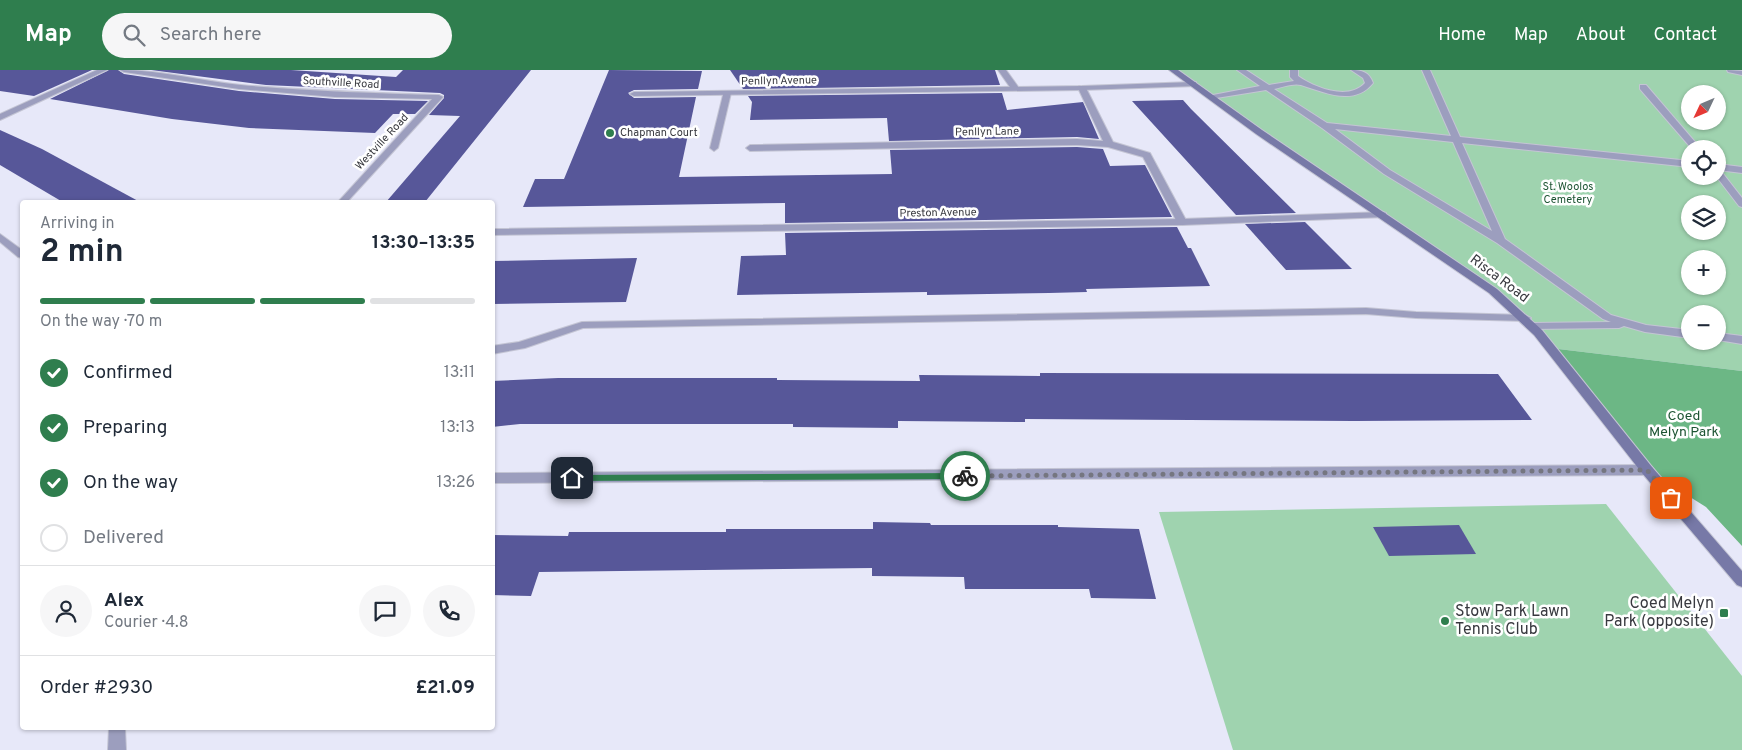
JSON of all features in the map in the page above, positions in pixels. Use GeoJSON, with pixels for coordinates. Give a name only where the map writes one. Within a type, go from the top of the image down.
{"type":"FeatureCollection","features":[{"type":"Feature","properties":{"kind":"main road","name":"Risca Road"},"geometry":{"type":"LineString","coordinates":[[1174,70],[1259,132],[1493,291],[1543,336],[1550,348],[1647,470],[1742,581]]}},
{"type":"Feature","properties":{"kind":"street"},"geometry":{"type":"LineString","coordinates":[[0,117],[102,70]]}},
{"type":"Feature","properties":{"kind":"street","name":"Southville Road"},"geometry":{"type":"LineString","coordinates":[[124,70],[239,87],[335,95],[439,97]]}},
{"type":"Feature","properties":{"kind":"street"},"geometry":{"type":"LineString","coordinates":[[1002,70],[1015,88]]}},
{"type":"Feature","properties":{"kind":"street"},"geometry":{"type":"LineString","coordinates":[[1241,70],[1325,126],[1388,172],[1501,242],[1607,317],[1626,324]]}},
{"type":"Feature","properties":{"kind":"street"},"geometry":{"type":"LineString","coordinates":[[1294,70],[1294,77],[1299,82],[1334,93],[1360,91],[1367,88],[1369,83],[1367,77],[1355,70]]}},
{"type":"Feature","properties":{"kind":"street"},"geometry":{"type":"LineString","coordinates":[[1426,70],[1501,242]]}},
{"type":"Feature","properties":{"kind":"street"},"geometry":{"type":"LineString","coordinates":[[1730,70],[1742,72]]}},
{"type":"Feature","properties":{"kind":"street"},"geometry":{"type":"LineString","coordinates":[[1213,97],[1299,82]]}},
{"type":"Feature","properties":{"kind":"street","name":"Penllyn Avenue"},"geometry":{"type":"LineString","coordinates":[[634,94],[1082,88],[1193,84]]}},
{"type":"Feature","properties":{"kind":"street"},"geometry":{"type":"LineString","coordinates":[[1643,87],[1689,140]]}},
{"type":"Feature","properties":{"kind":"street"},"geometry":{"type":"LineString","coordinates":[[1082,88],[1110,144]]}},
{"type":"Feature","properties":{"kind":"street"},"geometry":{"type":"LineString","coordinates":[[714,148],[726,93]]}},
{"type":"Feature","properties":{"kind":"street","name":"Westville Road"},"geometry":{"type":"LineString","coordinates":[[344,200],[439,97]]}},
{"type":"Feature","properties":{"kind":"street"},"geometry":{"type":"LineString","coordinates":[[1325,126],[1681,163]]}},
{"type":"Feature","properties":{"kind":"street","name":"Penllyn Lane"},"geometry":{"type":"LineString","coordinates":[[750,148],[1077,142],[1110,144],[1147,154],[1182,222]]}},
{"type":"Feature","properties":{"kind":"street"},"geometry":{"type":"LineString","coordinates":[[1726,168],[1742,170]]}},
{"type":"Feature","properties":{"kind":"street"},"geometry":{"type":"LineString","coordinates":[[1726,183],[1742,204]]}},
{"type":"Feature","properties":{"kind":"street","name":"Preston Avenue"},"geometry":{"type":"LineString","coordinates":[[495,232],[1182,222],[1383,215]]}},
{"type":"Feature","properties":{"kind":"street"},"geometry":{"type":"LineString","coordinates":[[0,237],[20,253]]}},
{"type":"Feature","properties":{"kind":"street"},"geometry":{"type":"LineString","coordinates":[[495,349],[521,345],[582,325],[1366,310],[1528,323],[1626,324],[1681,333]]}},
{"type":"Feature","properties":{"kind":"street"},"geometry":{"type":"LineString","coordinates":[[1726,338],[1742,340]]}},
{"type":"Feature","properties":{"kind":"street"},"geometry":{"type":"LineString","coordinates":[[495,478],[1647,470]]}},
{"type":"Feature","properties":{"kind":"street"},"geometry":{"type":"LineString","coordinates":[[117,730],[117,750]]}},
{"type":"Feature","properties":{"kind":"green space","name":"St. Woolos Cemetery"},"geometry":{"type":"Polygon","coordinates":[[[1174,70],[1742,70],[1742,371],[1550,348],[1493,291],[1174,70]]]}},
{"type":"Feature","properties":{"kind":"green space","name":"Coed Melyn Park"},"geometry":{"type":"Polygon","coordinates":[[[1550,348],[1742,371],[1742,546],[1706,507],[1647,470],[1550,348]]]}},
{"type":"Feature","properties":{"kind":"green space","name":"Stow Park Lawn Tennis Club"},"geometry":{"type":"Polygon","coordinates":[[[1606,504],[1742,676],[1742,750],[1233,750],[1159,512],[1606,504]]]}},
{"type":"Feature","properties":{"kind":"building"},"geometry":{"type":"Polygon","coordinates":[[[0,70],[92,70],[34,96],[0,91],[0,70]]]}},
{"type":"Feature","properties":{"kind":"building"},"geometry":{"type":"Polygon","coordinates":[[[109,70],[118,70],[124,74],[239,91],[335,99],[428,101],[415,114],[393,114],[375,133],[249,128],[172,119],[50,99],[109,70]]]}},
{"type":"Feature","properties":{"kind":"building"},"geometry":{"type":"Polygon","coordinates":[[[151,70],[291,70],[396,77],[403,70],[531,70],[427,200],[388,200],[460,116],[429,115],[444,98],[444,95],[440,93],[266,85],[151,70]]]}},
{"type":"Feature","properties":{"kind":"building"},"geometry":{"type":"Polygon","coordinates":[[[609,70],[702,71],[698,89],[634,90],[628,93],[634,98],[696,97],[679,177],[892,174],[890,150],[1077,147],[1103,149],[1110,166],[1145,165],[1172,217],[785,223],[785,203],[523,207],[535,179],[564,179],[609,70]]]}},
{"type":"Feature","properties":{"kind":"building"},"geometry":{"type":"Polygon","coordinates":[[[730,70],[995,70],[1000,85],[743,89],[730,70]]]}},
{"type":"Feature","properties":{"kind":"building"},"geometry":{"type":"Polygon","coordinates":[[[1002,93],[1007,110],[1083,102],[1099,139],[1077,137],[889,141],[887,118],[750,120],[752,102],[748,96],[1002,93]]]}},
{"type":"Feature","properties":{"kind":"building"},"geometry":{"type":"Polygon","coordinates":[[[1183,100],[1296,213],[1236,215],[1132,101],[1183,100]]]}},
{"type":"Feature","properties":{"kind":"building"},"geometry":{"type":"Polygon","coordinates":[[[0,130],[42,149],[136,200],[59,200],[0,165],[0,130]]]}},
{"type":"Feature","properties":{"kind":"building"},"geometry":{"type":"Polygon","coordinates":[[[1305,222],[1352,269],[1286,270],[1245,224],[1305,222]]]}},
{"type":"Feature","properties":{"kind":"building"},"geometry":{"type":"Polygon","coordinates":[[[1177,227],[1188,248],[1191,248],[1210,286],[1086,289],[1087,292],[1049,293],[927,295],[927,292],[737,295],[741,256],[786,255],[785,233],[1177,227]]]}},
{"type":"Feature","properties":{"kind":"building"},"geometry":{"type":"Polygon","coordinates":[[[637,258],[626,302],[495,304],[495,261],[637,258]]]}},
{"type":"Feature","properties":{"kind":"building"},"geometry":{"type":"Polygon","coordinates":[[[1040,373],[1498,374],[1532,420],[1025,419],[1025,422],[898,421],[898,428],[793,427],[793,424],[520,424],[495,427],[495,381],[558,378],[777,378],[777,380],[920,381],[919,375],[1040,376],[1040,373]]]}},
{"type":"Feature","properties":{"kind":"building"},"geometry":{"type":"Polygon","coordinates":[[[873,522],[930,523],[931,525],[1058,525],[1058,527],[1139,529],[1156,599],[1091,598],[1089,589],[965,589],[964,577],[872,576],[872,568],[539,572],[531,596],[495,595],[495,535],[568,536],[569,532],[726,532],[726,529],[873,529],[873,522]]]}},
{"type":"Feature","properties":{"kind":"building"},"geometry":{"type":"Polygon","coordinates":[[[1459,525],[1476,554],[1389,556],[1373,527],[1459,525]]]}},
{"type":"Feature","properties":{"kind":"way so far"},"geometry":{"type":"LineString","coordinates":[[965,476],[1647,470],[1671,498]]}},
{"type":"Feature","properties":{"kind":"place","name":"Chapman Court"},"geometry":{"type":"Point","coordinates":[610,133]}},
{"type":"Feature","properties":{"kind":"place","name":"Coed Melyn Park (opposite)"},"geometry":{"type":"Point","coordinates":[1724,613]}},
{"type":"Feature","properties":{"kind":"place","name":"Stow Park Lawn Tennis Club"},"geometry":{"type":"Point","coordinates":[1445,621]}},
{"type":"Feature","properties":{"kind":"route"},"geometry":{"type":"LineString","coordinates":[[572,478],[965,476]]}}]}
